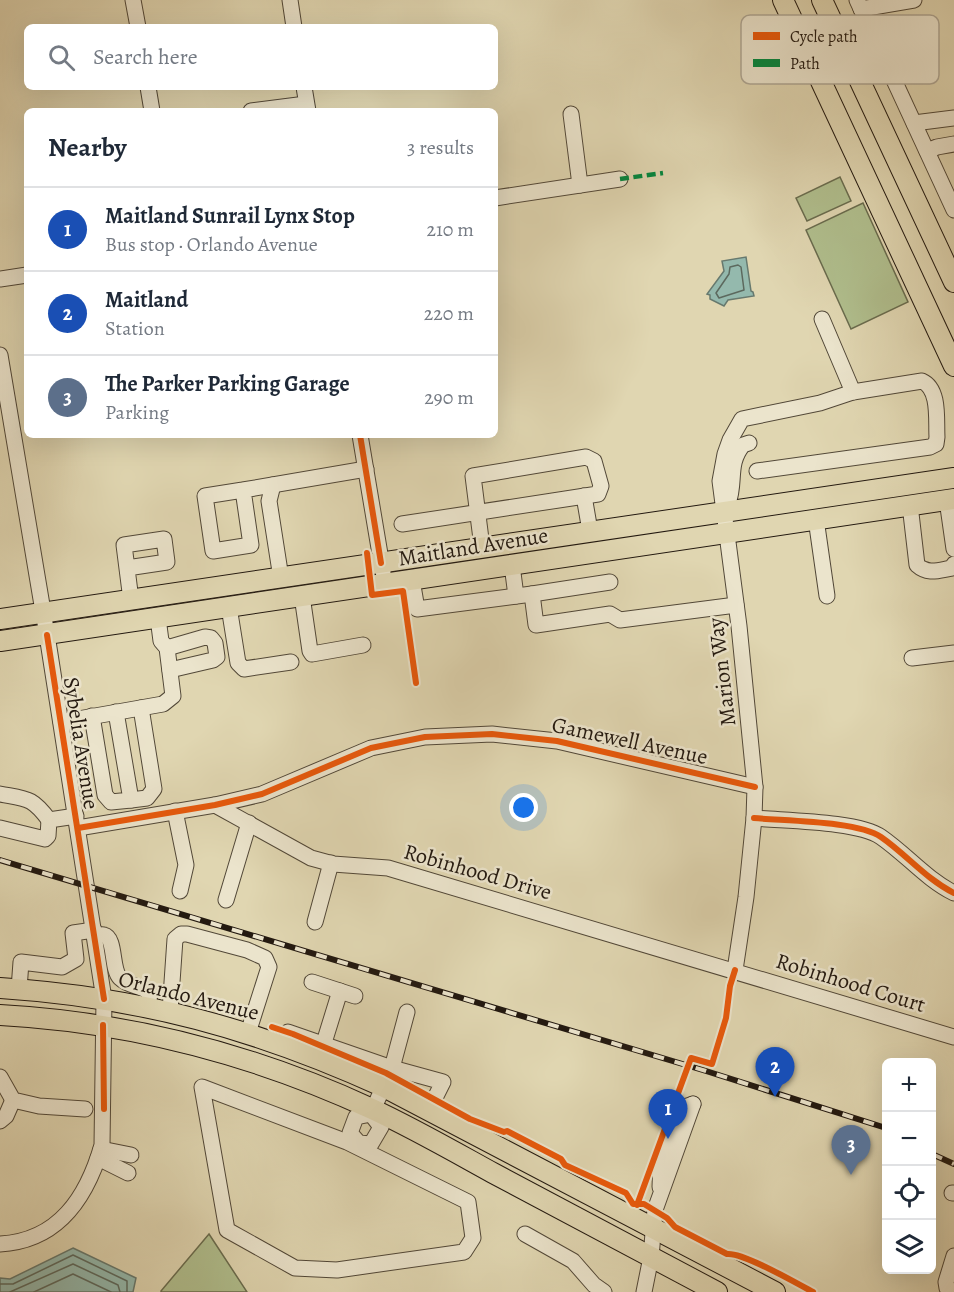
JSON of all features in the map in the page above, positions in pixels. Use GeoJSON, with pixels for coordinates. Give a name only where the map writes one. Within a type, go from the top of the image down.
{"type":"FeatureCollection","features":[{"type":"Feature","properties":{"kind":"main road"},"geometry":{"type":"LineString","coordinates":[[783,0],[790,15]]}},
{"type":"Feature","properties":{"kind":"main road"},"geometry":{"type":"LineString","coordinates":[[822,0],[829,15]]}},
{"type":"Feature","properties":{"kind":"main road"},"geometry":{"type":"LineString","coordinates":[[822,84],[954,366]]}},
{"type":"Feature","properties":{"kind":"main road"},"geometry":{"type":"LineString","coordinates":[[861,84],[954,282]]}},
{"type":"Feature","properties":{"kind":"main road","name":"Maitland Avenue"},"geometry":{"type":"LineString","coordinates":[[0,619],[954,478]]}},
{"type":"Feature","properties":{"kind":"main road","name":"Maitland Avenue"},"geometry":{"type":"LineString","coordinates":[[0,641],[950,499]]}},
{"type":"Feature","properties":{"kind":"main road","name":"Orlando Avenue"},"geometry":{"type":"LineString","coordinates":[[9,988],[104,999],[170,1011],[248,1033],[337,1066],[429,1110],[775,1292]]}},
{"type":"Feature","properties":{"kind":"main road"},"geometry":{"type":"LineString","coordinates":[[0,1015],[104,1025],[190,1044],[283,1073],[372,1112],[717,1292]]}},
{"type":"Feature","properties":{"kind":"street"},"geometry":{"type":"LineString","coordinates":[[133,0],[137,24]]}},
{"type":"Feature","properties":{"kind":"street"},"geometry":{"type":"LineString","coordinates":[[290,0],[294,24]]}},
{"type":"Feature","properties":{"kind":"street"},"geometry":{"type":"LineString","coordinates":[[859,5],[914,0]]}},
{"type":"Feature","properties":{"kind":"street"},"geometry":{"type":"LineString","coordinates":[[896,84],[954,210]]}},
{"type":"Feature","properties":{"kind":"street"},"geometry":{"type":"LineString","coordinates":[[148,90],[152,108]]}},
{"type":"Feature","properties":{"kind":"street"},"geometry":{"type":"LineString","coordinates":[[304,90],[307,107]]}},
{"type":"Feature","properties":{"kind":"street"},"geometry":{"type":"LineString","coordinates":[[571,114],[580,185]]}},
{"type":"Feature","properties":{"kind":"street"},"geometry":{"type":"LineString","coordinates":[[914,123],[954,118]]}},
{"type":"Feature","properties":{"kind":"street"},"geometry":{"type":"LineString","coordinates":[[927,151],[954,144]]}},
{"type":"Feature","properties":{"kind":"street"},"geometry":{"type":"LineString","coordinates":[[498,198],[620,179]]}},
{"type":"Feature","properties":{"kind":"street"},"geometry":{"type":"LineString","coordinates":[[0,279],[24,275]]}},
{"type":"Feature","properties":{"kind":"street"},"geometry":{"type":"LineString","coordinates":[[757,471],[930,447],[936,444],[938,437],[935,401],[929,384],[922,381],[853,392],[822,319]]}},
{"type":"Feature","properties":{"kind":"street","name":"Sybelia Avenue"},"geometry":{"type":"LineString","coordinates":[[0,355],[104,999],[103,1123],[100,1153],[85,1189],[73,1207],[52,1228],[37,1236],[0,1244]]}},
{"type":"Feature","properties":{"kind":"street","name":"Marion Way"},"geometry":{"type":"LineString","coordinates":[[735,970],[746,897],[755,787],[736,605],[720,481],[723,464],[730,440],[742,419],[820,403],[853,392]]}},
{"type":"Feature","properties":{"kind":"street"},"geometry":{"type":"LineString","coordinates":[[361,438],[385,584]]}},
{"type":"Feature","properties":{"kind":"street"},"geometry":{"type":"LineString","coordinates":[[724,511],[731,496],[732,470],[735,459],[743,445],[749,443]]}},
{"type":"Feature","properties":{"kind":"street"},"geometry":{"type":"LineString","coordinates":[[402,524],[479,511],[598,494],[601,486],[594,461],[586,457],[474,476],[479,511],[482,548]]}},
{"type":"Feature","properties":{"kind":"street"},"geometry":{"type":"LineString","coordinates":[[243,490],[251,545],[213,551],[205,496],[366,469]]}},
{"type":"Feature","properties":{"kind":"street"},"geometry":{"type":"LineString","coordinates":[[273,485],[269,501],[280,578]]}},
{"type":"Feature","properties":{"kind":"street"},"geometry":{"type":"LineString","coordinates":[[584,496],[590,531]]}},
{"type":"Feature","properties":{"kind":"street"},"geometry":{"type":"LineString","coordinates":[[950,499],[954,549]]}},
{"type":"Feature","properties":{"kind":"street"},"geometry":{"type":"LineString","coordinates":[[910,505],[917,565],[924,571],[933,571],[952,568],[954,564]]}},
{"type":"Feature","properties":{"kind":"street"},"geometry":{"type":"LineString","coordinates":[[816,519],[827,596]]}},
{"type":"Feature","properties":{"kind":"street"},"geometry":{"type":"LineString","coordinates":[[512,565],[516,596]]}},
{"type":"Feature","properties":{"kind":"street"},"geometry":{"type":"LineString","coordinates":[[127,568],[131,600]]}},
{"type":"Feature","properties":{"kind":"street"},"geometry":{"type":"LineString","coordinates":[[412,580],[417,609],[610,582]]}},
{"type":"Feature","properties":{"kind":"street"},"geometry":{"type":"LineString","coordinates":[[532,594],[536,625],[610,614],[621,620],[736,605]]}},
{"type":"Feature","properties":{"kind":"street"},"geometry":{"type":"LineString","coordinates":[[302,596],[312,654],[363,645]]}},
{"type":"Feature","properties":{"kind":"street"},"geometry":{"type":"LineString","coordinates":[[229,607],[238,663],[244,669],[291,662]]}},
{"type":"Feature","properties":{"kind":"street"},"geometry":{"type":"LineString","coordinates":[[61,722],[164,704],[173,696],[166,648],[161,641],[162,617]]}},
{"type":"Feature","properties":{"kind":"street"},"geometry":{"type":"LineString","coordinates":[[166,648],[205,638],[211,638],[215,644],[217,657],[213,660],[170,670]]}},
{"type":"Feature","properties":{"kind":"street"},"geometry":{"type":"LineString","coordinates":[[912,658],[954,653]]}},
{"type":"Feature","properties":{"kind":"street"},"geometry":{"type":"LineString","coordinates":[[92,716],[105,795],[111,802],[147,798],[154,789],[141,708]]}},
{"type":"Feature","properties":{"kind":"street"},"geometry":{"type":"LineString","coordinates":[[116,712],[131,800]]}},
{"type":"Feature","properties":{"kind":"street","name":"Gamewell Avenue"},"geometry":{"type":"LineString","coordinates":[[49,820],[77,822],[215,805],[262,794],[371,748],[425,737],[492,734],[557,741],[755,787]]}},
{"type":"Feature","properties":{"kind":"street"},"geometry":{"type":"LineString","coordinates":[[0,794],[27,799],[38,805],[49,820],[48,836],[45,840],[0,828]]}},
{"type":"Feature","properties":{"kind":"street","name":"Robinhood Drive"},"geometry":{"type":"LineString","coordinates":[[215,805],[311,858],[331,863],[388,868],[735,970]]}},
{"type":"Feature","properties":{"kind":"street"},"geometry":{"type":"LineString","coordinates":[[175,811],[186,865],[180,891]]}},
{"type":"Feature","properties":{"kind":"street"},"geometry":{"type":"LineString","coordinates":[[754,818],[854,826],[880,836],[936,884],[954,894]]}},
{"type":"Feature","properties":{"kind":"street"},"geometry":{"type":"LineString","coordinates":[[226,900],[249,824]]}},
{"type":"Feature","properties":{"kind":"street"},"geometry":{"type":"LineString","coordinates":[[315,922],[331,863]]}},
{"type":"Feature","properties":{"kind":"street"},"geometry":{"type":"LineString","coordinates":[[9,988],[21,962],[62,967],[76,959],[73,933],[94,933],[108,937],[112,944],[116,972],[120,978],[128,984],[147,989],[150,996],[148,1006]]}},
{"type":"Feature","properties":{"kind":"street"},"geometry":{"type":"LineString","coordinates":[[170,1011],[175,939],[181,934],[247,950],[265,958],[269,967],[248,1033]]}},
{"type":"Feature","properties":{"kind":"street","name":"Robinhood Court"},"geometry":{"type":"LineString","coordinates":[[735,970],[954,1037]]}},
{"type":"Feature","properties":{"kind":"street"},"geometry":{"type":"LineString","coordinates":[[312,982],[355,996]]}},
{"type":"Feature","properties":{"kind":"street"},"geometry":{"type":"LineString","coordinates":[[323,1046],[340,991]]}},
{"type":"Feature","properties":{"kind":"street"},"geometry":{"type":"LineString","coordinates":[[358,1145],[468,1202],[473,1238],[464,1252],[337,1270],[295,1268],[226,1230],[202,1087],[358,1145],[371,1144],[381,1127],[372,1112],[392,1068],[407,1012]]}},
{"type":"Feature","properties":{"kind":"street"},"geometry":{"type":"LineString","coordinates":[[288,1032],[323,1046],[443,1082],[429,1110]]}},
{"type":"Feature","properties":{"kind":"street"},"geometry":{"type":"LineString","coordinates":[[0,1077],[13,1100],[39,1106],[85,1108]]}},
{"type":"Feature","properties":{"kind":"street"},"geometry":{"type":"LineString","coordinates":[[103,1123],[88,1116],[85,1108],[87,1103],[104,1093]]}},
{"type":"Feature","properties":{"kind":"street"},"geometry":{"type":"LineString","coordinates":[[0,1121],[6,1116],[13,1100]]}},
{"type":"Feature","properties":{"kind":"street"},"geometry":{"type":"LineString","coordinates":[[644,1292],[651,1257],[655,1210],[659,1199],[662,1156],[679,1109],[693,1104]]}},
{"type":"Feature","properties":{"kind":"street"},"geometry":{"type":"LineString","coordinates":[[100,1153],[131,1155]]}},
{"type":"Feature","properties":{"kind":"street"},"geometry":{"type":"LineString","coordinates":[[100,1153],[128,1173]]}},
{"type":"Feature","properties":{"kind":"street"},"geometry":{"type":"LineString","coordinates":[[525,1234],[573,1261],[594,1285],[604,1292]]}},
{"type":"Feature","properties":{"kind":"street"},"geometry":{"type":"LineString","coordinates":[[954,1256],[946,1282],[947,1288],[954,1292]]}},
{"type":"Feature","properties":{"kind":"green space"},"geometry":{"type":"Polygon","coordinates":[[[840,177],[851,201],[807,221],[796,198],[840,177]]]}},
{"type":"Feature","properties":{"kind":"green space"},"geometry":{"type":"Polygon","coordinates":[[[863,203],[908,302],[851,329],[806,230],[863,203]]]}},
{"type":"Feature","properties":{"kind":"green space"},"geometry":{"type":"Polygon","coordinates":[[[209,1234],[247,1292],[161,1292],[161,1291],[209,1234]]]}},
{"type":"Feature","properties":{"kind":"water"},"geometry":{"type":"Polygon","coordinates":[[[746,257],[751,291],[754,296],[728,300],[724,306],[710,299],[710,295],[707,294],[724,271],[722,261],[746,257]]]}},
{"type":"Feature","properties":{"kind":"water"},"geometry":{"type":"Polygon","coordinates":[[[73,1248],[136,1278],[133,1292],[0,1292],[0,1278],[10,1279],[73,1248]]]}},
{"type":"Feature","properties":{"kind":"railway"},"geometry":{"type":"LineString","coordinates":[[0,860],[706,1071],[882,1127]]}},
{"type":"Feature","properties":{"kind":"railway"},"geometry":{"type":"LineString","coordinates":[[936,1156],[954,1164]]}},
{"type":"Feature","properties":{"kind":"marked path"},"geometry":{"type":"LineString","coordinates":[[620,179],[663,173]]}},
{"type":"Feature","properties":{"kind":"cycle path"},"geometry":{"type":"LineString","coordinates":[[360,438],[381,563]]}},
{"type":"Feature","properties":{"kind":"cycle path"},"geometry":{"type":"LineString","coordinates":[[367,553],[372,595],[403,591],[416,683]]}},
{"type":"Feature","properties":{"kind":"cycle path"},"geometry":{"type":"LineString","coordinates":[[47,635],[104,999]]}},
{"type":"Feature","properties":{"kind":"cycle path"},"geometry":{"type":"LineString","coordinates":[[78,828],[215,805],[262,794],[371,748],[425,737],[492,734],[557,741],[755,787]]}},
{"type":"Feature","properties":{"kind":"cycle path"},"geometry":{"type":"LineString","coordinates":[[754,818],[839,825],[870,832],[881,837],[934,881],[954,893]]}},
{"type":"Feature","properties":{"kind":"cycle path"},"geometry":{"type":"LineString","coordinates":[[637,1205],[691,1058],[712,1064],[726,1018],[730,986],[735,970]]}},
{"type":"Feature","properties":{"kind":"cycle path"},"geometry":{"type":"LineString","coordinates":[[103,1025],[104,1109]]}},
{"type":"Feature","properties":{"kind":"cycle path"},"geometry":{"type":"LineString","coordinates":[[272,1027],[386,1073],[470,1119],[504,1132],[507,1131],[561,1159],[565,1165],[626,1193],[633,1204],[644,1204],[667,1218],[675,1227],[727,1254],[745,1258],[783,1275],[813,1292]]}},
{"type":"Feature","properties":{"kind":"place","name":"Maitland"},"geometry":{"type":"Point","coordinates":[775,1097]}},
{"type":"Feature","properties":{"kind":"place","name":"Maitland Sunrail Lynx Stop"},"geometry":{"type":"Point","coordinates":[668,1139]}},
{"type":"Feature","properties":{"kind":"place","name":"The Parker Parking Garage"},"geometry":{"type":"Point","coordinates":[851,1175]}}]}
